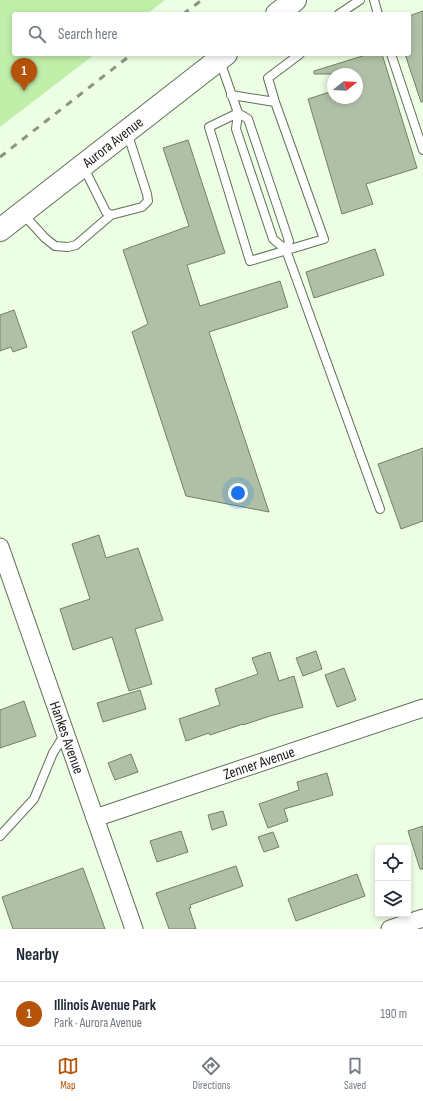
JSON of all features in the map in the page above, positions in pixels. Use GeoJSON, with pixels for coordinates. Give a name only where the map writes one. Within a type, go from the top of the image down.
{"type":"FeatureCollection","features":[{"type":"Feature","properties":{"kind":"main road"},"geometry":{"type":"LineString","coordinates":[[280,12],[295,0]]}},
{"type":"Feature","properties":{"kind":"main road","name":"Aurora Avenue"},"geometry":{"type":"LineString","coordinates":[[0,230],[222,57]]}},
{"type":"Feature","properties":{"kind":"street","name":"Hankes Avenue"},"geometry":{"type":"LineString","coordinates":[[0,547],[134,929]]}},
{"type":"Feature","properties":{"kind":"street","name":"Zenner Avenue"},"geometry":{"type":"LineString","coordinates":[[95,818],[423,708]]}},
{"type":"Feature","properties":{"kind":"street"},"geometry":{"type":"LineString","coordinates":[[390,929],[423,918]]}},
{"type":"Feature","properties":{"kind":"lane"},"geometry":{"type":"LineString","coordinates":[[342,12],[360,0]]}},
{"type":"Feature","properties":{"kind":"lane"},"geometry":{"type":"LineString","coordinates":[[374,0],[377,12]]}},
{"type":"Feature","properties":{"kind":"lane"},"geometry":{"type":"LineString","coordinates":[[238,113],[209,127],[250,261],[324,239],[275,102],[268,78],[297,56]]}},
{"type":"Feature","properties":{"kind":"lane"},"geometry":{"type":"LineString","coordinates":[[392,56],[423,150]]}},
{"type":"Feature","properties":{"kind":"lane"},"geometry":{"type":"LineString","coordinates":[[222,57],[231,95],[238,113],[236,129],[273,239],[286,250],[380,509]]}},
{"type":"Feature","properties":{"kind":"lane"},"geometry":{"type":"LineString","coordinates":[[231,95],[275,102]]}},
{"type":"Feature","properties":{"kind":"lane"},"geometry":{"type":"LineString","coordinates":[[238,113],[248,119],[289,241],[286,250]]}},
{"type":"Feature","properties":{"kind":"lane"},"geometry":{"type":"LineString","coordinates":[[22,213],[45,238],[55,246],[68,247],[76,245],[111,215],[142,207],[148,201],[147,194],[127,131]]}},
{"type":"Feature","properties":{"kind":"lane"},"geometry":{"type":"LineString","coordinates":[[83,165],[106,212],[111,215]]}},
{"type":"Feature","properties":{"kind":"lane"},"geometry":{"type":"LineString","coordinates":[[0,836],[34,799],[53,753],[65,734]]}},
{"type":"Feature","properties":{"kind":"green space"},"geometry":{"type":"Polygon","coordinates":[[[0,0],[165,0],[150,12],[12,12],[12,56],[92,56],[0,127],[0,0]]]}},
{"type":"Feature","properties":{"kind":"building"},"geometry":{"type":"Polygon","coordinates":[[[423,11],[423,102],[421,102],[406,56],[411,56],[411,15],[423,11]]]}},
{"type":"Feature","properties":{"kind":"building"},"geometry":{"type":"Polygon","coordinates":[[[363,56],[383,56],[417,168],[366,184],[373,204],[342,214],[308,99],[327,93],[327,104],[363,104],[363,68],[327,68],[327,74],[314,74],[314,71],[363,56]]]}},
{"type":"Feature","properties":{"kind":"building"},"geometry":{"type":"Polygon","coordinates":[[[188,140],[225,253],[187,265],[200,306],[280,281],[288,307],[209,332],[269,512],[186,496],[132,332],[148,324],[123,250],[189,226],[163,148],[188,140]]]}},
{"type":"Feature","properties":{"kind":"building"},"geometry":{"type":"Polygon","coordinates":[[[375,249],[384,275],[314,298],[306,272],[375,249]]]}},
{"type":"Feature","properties":{"kind":"building"},"geometry":{"type":"Polygon","coordinates":[[[14,310],[27,347],[13,352],[11,347],[0,351],[0,315],[14,310]]]}},
{"type":"Feature","properties":{"kind":"building"},"geometry":{"type":"Polygon","coordinates":[[[423,448],[423,521],[401,529],[378,464],[423,448]]]}},
{"type":"Feature","properties":{"kind":"building"},"geometry":{"type":"Polygon","coordinates":[[[99,535],[106,558],[138,548],[163,620],[135,629],[152,684],[129,691],[112,637],[73,650],[60,609],[90,599],[72,544],[99,535]]]}},
{"type":"Feature","properties":{"kind":"building"},"geometry":{"type":"Polygon","coordinates":[[[316,651],[322,669],[303,676],[296,658],[316,651]]]}},
{"type":"Feature","properties":{"kind":"building"},"geometry":{"type":"Polygon","coordinates":[[[270,652],[279,681],[294,676],[303,707],[210,735],[209,733],[186,741],[179,719],[220,705],[215,689],[258,674],[252,658],[270,652]]]}},
{"type":"Feature","properties":{"kind":"building"},"geometry":{"type":"Polygon","coordinates":[[[344,668],[356,700],[337,707],[325,675],[344,668]]]}},
{"type":"Feature","properties":{"kind":"building"},"geometry":{"type":"Polygon","coordinates":[[[140,690],[146,709],[103,722],[97,703],[140,690]]]}},
{"type":"Feature","properties":{"kind":"building"},"geometry":{"type":"Polygon","coordinates":[[[24,701],[36,736],[0,748],[0,710],[24,701]]]}},
{"type":"Feature","properties":{"kind":"building"},"geometry":{"type":"Polygon","coordinates":[[[131,754],[138,772],[115,780],[108,763],[131,754]]]}},
{"type":"Feature","properties":{"kind":"building"},"geometry":{"type":"Polygon","coordinates":[[[327,773],[333,795],[284,809],[288,821],[268,828],[259,804],[299,790],[297,782],[327,773]]]}},
{"type":"Feature","properties":{"kind":"building"},"geometry":{"type":"Polygon","coordinates":[[[223,811],[227,825],[212,830],[208,815],[223,811]]]}},
{"type":"Feature","properties":{"kind":"building"},"geometry":{"type":"Polygon","coordinates":[[[423,826],[423,869],[420,869],[408,831],[423,826]]]}},
{"type":"Feature","properties":{"kind":"building"},"geometry":{"type":"Polygon","coordinates":[[[181,831],[188,852],[157,862],[150,841],[181,831]]]}},
{"type":"Feature","properties":{"kind":"building"},"geometry":{"type":"Polygon","coordinates":[[[273,832],[279,847],[264,852],[258,837],[273,832]]]}},
{"type":"Feature","properties":{"kind":"building"},"geometry":{"type":"Polygon","coordinates":[[[236,866],[243,886],[190,905],[191,908],[189,908],[196,929],[169,929],[156,893],[236,866]]]}},
{"type":"Feature","properties":{"kind":"building"},"geometry":{"type":"Polygon","coordinates":[[[83,868],[105,929],[13,929],[2,897],[83,868]]]}},
{"type":"Feature","properties":{"kind":"building"},"geometry":{"type":"Polygon","coordinates":[[[357,874],[365,896],[296,921],[288,899],[357,874]]]}},
{"type":"Feature","properties":{"kind":"railway"},"geometry":{"type":"LineString","coordinates":[[186,12],[202,0]]}},
{"type":"Feature","properties":{"kind":"railway"},"geometry":{"type":"LineString","coordinates":[[0,157],[129,56]]}},
{"type":"Feature","properties":{"kind":"place","name":"Illinois Avenue Park"},"geometry":{"type":"Point","coordinates":[24,91]}}]}
